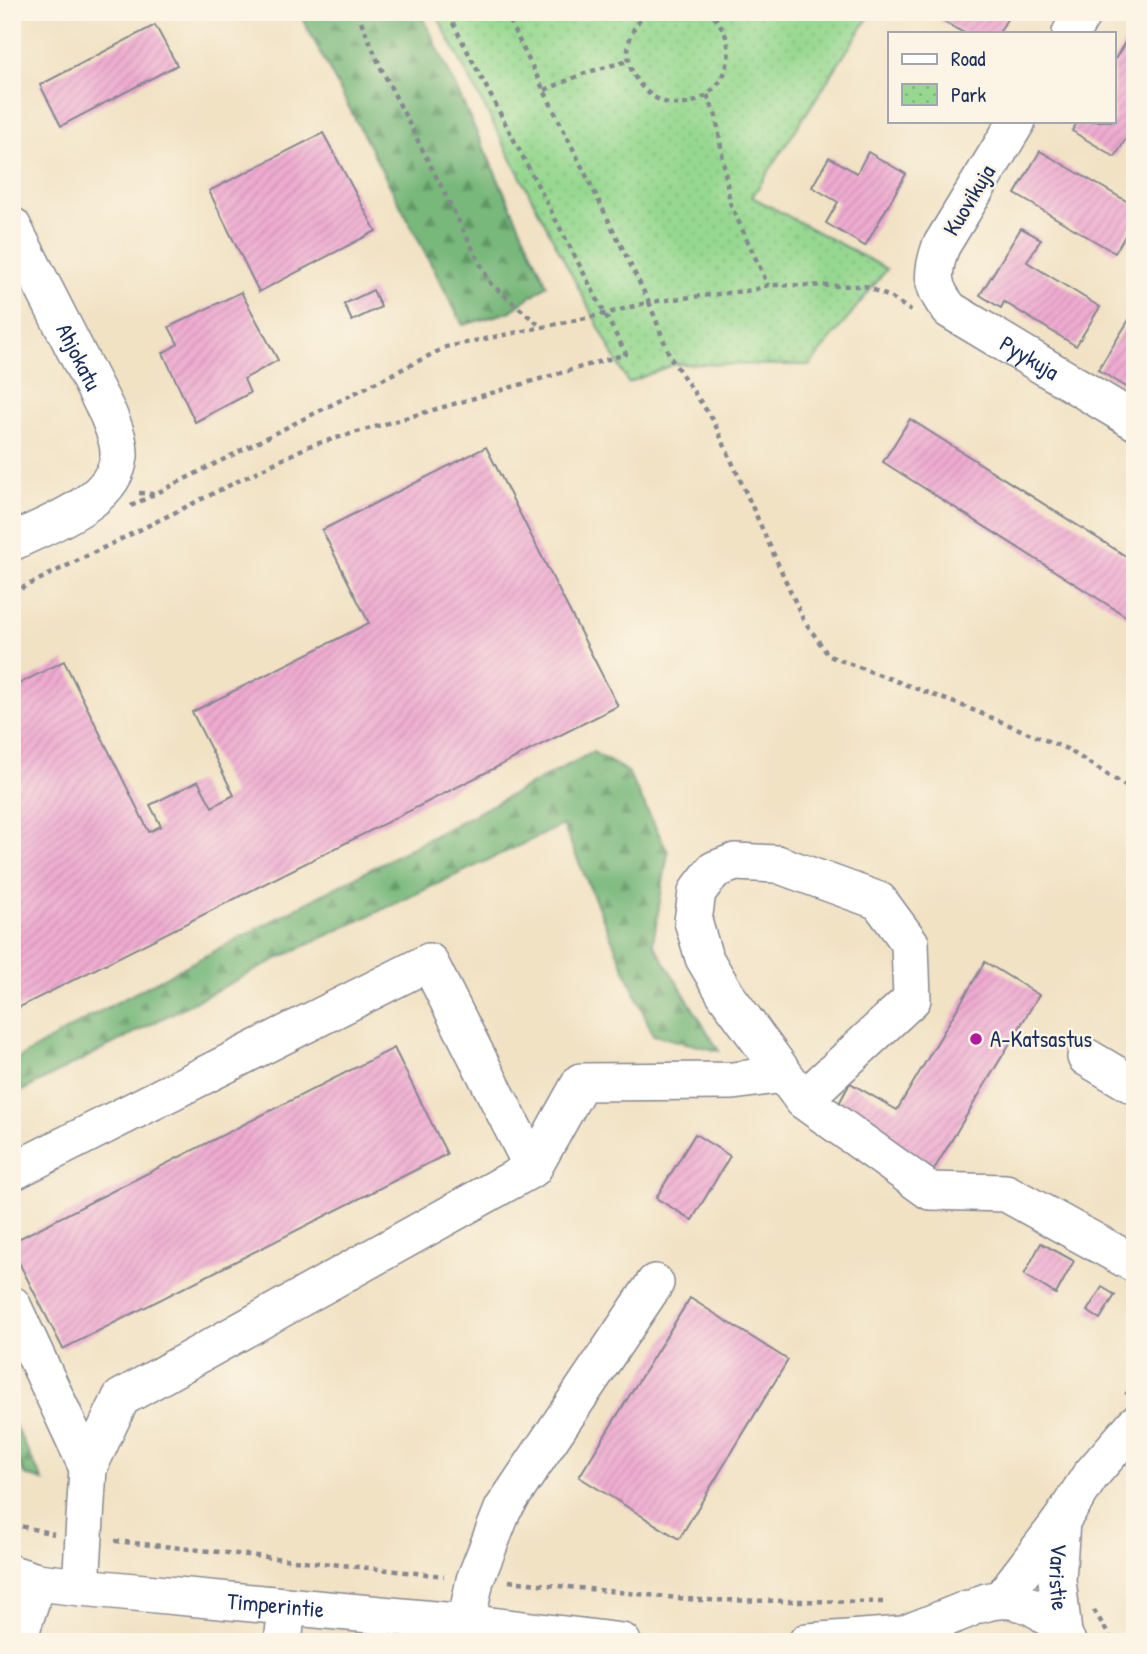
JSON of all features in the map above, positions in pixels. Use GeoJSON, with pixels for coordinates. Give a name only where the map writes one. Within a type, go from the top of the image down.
{"type":"FeatureCollection","features":[{"type":"Feature","properties":{"kind":"street"},"geometry":{"type":"LineString","coordinates":[[1072,32],[1083,12]]}},
{"type":"Feature","properties":{"kind":"street","name":"Kuovikuja"},"geometry":{"type":"LineString","coordinates":[[934,284],[935,263],[941,246],[1016,122]]}},
{"type":"Feature","properties":{"kind":"street","name":"Ahjokatu"},"geometry":{"type":"LineString","coordinates":[[12,226],[108,414],[116,435],[119,454],[115,475],[103,491]]}},
{"type":"Feature","properties":{"kind":"street","name":"Pyykuja"},"geometry":{"type":"LineString","coordinates":[[934,284],[950,310],[1135,421]]}},
{"type":"Feature","properties":{"kind":"street"},"geometry":{"type":"LineString","coordinates":[[12,541],[80,508],[103,491]]}},
{"type":"Feature","properties":{"kind":"street"},"geometry":{"type":"LineString","coordinates":[[81,1587],[88,1468],[121,1398],[533,1168],[581,1082],[733,1081],[793,1087],[912,999],[910,943],[879,901],[778,864],[735,862],[714,870],[696,892],[693,921],[704,958],[726,995],[793,1087],[930,1191],[1006,1193],[1135,1264]]}},
{"type":"Feature","properties":{"kind":"street"},"geometry":{"type":"LineString","coordinates":[[12,1172],[429,962],[533,1168]]}},
{"type":"Feature","properties":{"kind":"street"},"geometry":{"type":"LineString","coordinates":[[1086,1057],[1135,1086]]}},
{"type":"Feature","properties":{"kind":"street"},"geometry":{"type":"LineString","coordinates":[[466,1623],[475,1580],[503,1509],[655,1283]]}},
{"type":"Feature","properties":{"kind":"street"},"geometry":{"type":"LineString","coordinates":[[12,1305],[88,1468]]}},
{"type":"Feature","properties":{"kind":"street","name":"Varistie"},"geometry":{"type":"LineString","coordinates":[[939,1642],[951,1622],[985,1604],[1061,1521],[1090,1476],[1135,1424]]}},
{"type":"Feature","properties":{"kind":"street","name":"Varistie"},"geometry":{"type":"LineString","coordinates":[[1061,1521],[1057,1580],[1065,1637]]}},
{"type":"Feature","properties":{"kind":"street"},"geometry":{"type":"LineString","coordinates":[[17,1642],[25,1578]]}},
{"type":"Feature","properties":{"kind":"street","name":"Timperintie"},"geometry":{"type":"LineString","coordinates":[[25,1578],[285,1625],[466,1623],[622,1642]]}},
{"type":"Feature","properties":{"kind":"street"},"geometry":{"type":"LineString","coordinates":[[807,1642],[904,1635],[985,1604],[1030,1605],[1049,1616],[1065,1637]]}},
{"type":"Feature","properties":{"kind":"path"},"geometry":{"type":"LineString","coordinates":[[357,12],[381,68],[491,283],[540,326]]}},
{"type":"Feature","properties":{"kind":"path"},"geometry":{"type":"LineString","coordinates":[[12,593],[309,446],[626,354],[447,12]]}},
{"type":"Feature","properties":{"kind":"path"},"geometry":{"type":"LineString","coordinates":[[505,12],[649,302],[670,357],[713,420],[803,619],[830,656],[968,708],[1067,750],[1135,792]]}},
{"type":"Feature","properties":{"kind":"path"},"geometry":{"type":"LineString","coordinates":[[647,12],[638,21],[630,36],[627,61],[637,83],[648,93],[662,101],[685,102],[707,95],[718,84],[726,70],[729,55],[724,32],[710,12]]}},
{"type":"Feature","properties":{"kind":"path"},"geometry":{"type":"LineString","coordinates":[[545,90],[585,73],[627,61]]}},
{"type":"Feature","properties":{"kind":"path"},"geometry":{"type":"LineString","coordinates":[[707,95],[716,116],[730,203],[768,285]]}},
{"type":"Feature","properties":{"kind":"path"},"geometry":{"type":"LineString","coordinates":[[103,491],[155,494],[446,347],[605,314],[649,302],[753,290],[768,285],[865,286],[891,298]]}},
{"type":"Feature","properties":{"kind":"path"},"geometry":{"type":"LineString","coordinates":[[12,1524],[84,1538],[475,1580],[698,1600],[865,1601]]}},
{"type":"Feature","properties":{"kind":"path"},"geometry":{"type":"LineString","coordinates":[[1114,1640],[1132,1642]]}},
{"type":"Feature","properties":{"kind":"green space"},"geometry":{"type":"Polygon","coordinates":[[[299,12],[421,12],[547,285],[509,312],[463,325],[299,12]]]}},
{"type":"Feature","properties":{"kind":"green space"},"geometry":{"type":"Polygon","coordinates":[[[435,12],[872,12],[752,197],[887,269],[810,365],[674,364],[628,383],[435,12]]]}},
{"type":"Feature","properties":{"kind":"green space"},"geometry":{"type":"Polygon","coordinates":[[[593,752],[628,772],[668,852],[653,943],[719,1051],[653,1035],[563,825],[281,957],[12,1096],[12,1062],[91,1016],[593,752]]]}},
{"type":"Feature","properties":{"kind":"green space"},"geometry":{"type":"Polygon","coordinates":[[[12,1420],[43,1481],[25,1475],[12,1448],[12,1420]]]}},
{"type":"Feature","properties":{"kind":"building"},"geometry":{"type":"Polygon","coordinates":[[[935,12],[1011,12],[1000,32],[962,32],[933,16],[935,12]]]}},
{"type":"Feature","properties":{"kind":"building"},"geometry":{"type":"Polygon","coordinates":[[[155,25],[177,65],[61,126],[40,85],[155,25]]]}},
{"type":"Feature","properties":{"kind":"building"},"geometry":{"type":"Polygon","coordinates":[[[1135,25],[1135,124],[1115,157],[1072,131],[1077,122],[1116,122],[1116,58],[1135,25]]]}},
{"type":"Feature","properties":{"kind":"building"},"geometry":{"type":"Polygon","coordinates":[[[323,133],[376,231],[259,292],[209,191],[323,133]]]}},
{"type":"Feature","properties":{"kind":"building"},"geometry":{"type":"Polygon","coordinates":[[[1040,151],[1135,206],[1135,219],[1115,253],[1015,194],[1040,151]]]}},
{"type":"Feature","properties":{"kind":"building"},"geometry":{"type":"Polygon","coordinates":[[[868,152],[906,174],[865,246],[826,223],[838,202],[812,187],[829,157],[857,173],[868,152]]]}},
{"type":"Feature","properties":{"kind":"building"},"geometry":{"type":"Polygon","coordinates":[[[1021,228],[1041,239],[1027,262],[1100,307],[1076,346],[1004,302],[1001,308],[980,295],[1021,228]]]}},
{"type":"Feature","properties":{"kind":"building"},"geometry":{"type":"Polygon","coordinates":[[[373,290],[381,307],[352,321],[344,304],[373,290]]]}},
{"type":"Feature","properties":{"kind":"building"},"geometry":{"type":"Polygon","coordinates":[[[241,292],[278,360],[244,379],[250,393],[195,422],[163,353],[178,344],[169,327],[241,292]]]}},
{"type":"Feature","properties":{"kind":"building"},"geometry":{"type":"Polygon","coordinates":[[[1135,310],[1135,392],[1098,370],[1135,310]]]}},
{"type":"Feature","properties":{"kind":"building"},"geometry":{"type":"Polygon","coordinates":[[[910,419],[1135,562],[1135,622],[883,462],[910,419]]]}},
{"type":"Feature","properties":{"kind":"building"},"geometry":{"type":"Polygon","coordinates":[[[486,447],[618,706],[12,1011],[12,687],[64,661],[149,832],[161,826],[150,805],[198,781],[212,807],[234,795],[192,712],[369,623],[322,530],[486,447]]]}},
{"type":"Feature","properties":{"kind":"building","name":"A-Katsastus"},"geometry":{"type":"Polygon","coordinates":[[[985,962],[1039,995],[933,1171],[836,1109],[850,1083],[897,1110],[985,962]]]}},
{"type":"Feature","properties":{"kind":"building"},"geometry":{"type":"Polygon","coordinates":[[[394,1048],[447,1154],[63,1349],[12,1249],[12,1242],[394,1048]]]}},
{"type":"Feature","properties":{"kind":"building"},"geometry":{"type":"Polygon","coordinates":[[[695,1134],[730,1156],[692,1220],[656,1198],[695,1134]]]}},
{"type":"Feature","properties":{"kind":"building"},"geometry":{"type":"Polygon","coordinates":[[[1041,1243],[1074,1261],[1056,1294],[1024,1275],[1041,1243]]]}},
{"type":"Feature","properties":{"kind":"building"},"geometry":{"type":"Polygon","coordinates":[[[1102,1287],[1115,1295],[1100,1319],[1087,1311],[1102,1287]]]}},
{"type":"Feature","properties":{"kind":"building"},"geometry":{"type":"Polygon","coordinates":[[[690,1298],[788,1360],[679,1539],[579,1477],[690,1298]]]}},
{"type":"Feature","properties":{"kind":"place","name":"A-Katsastus"},"geometry":{"type":"Point","coordinates":[976,1039]}}]}
